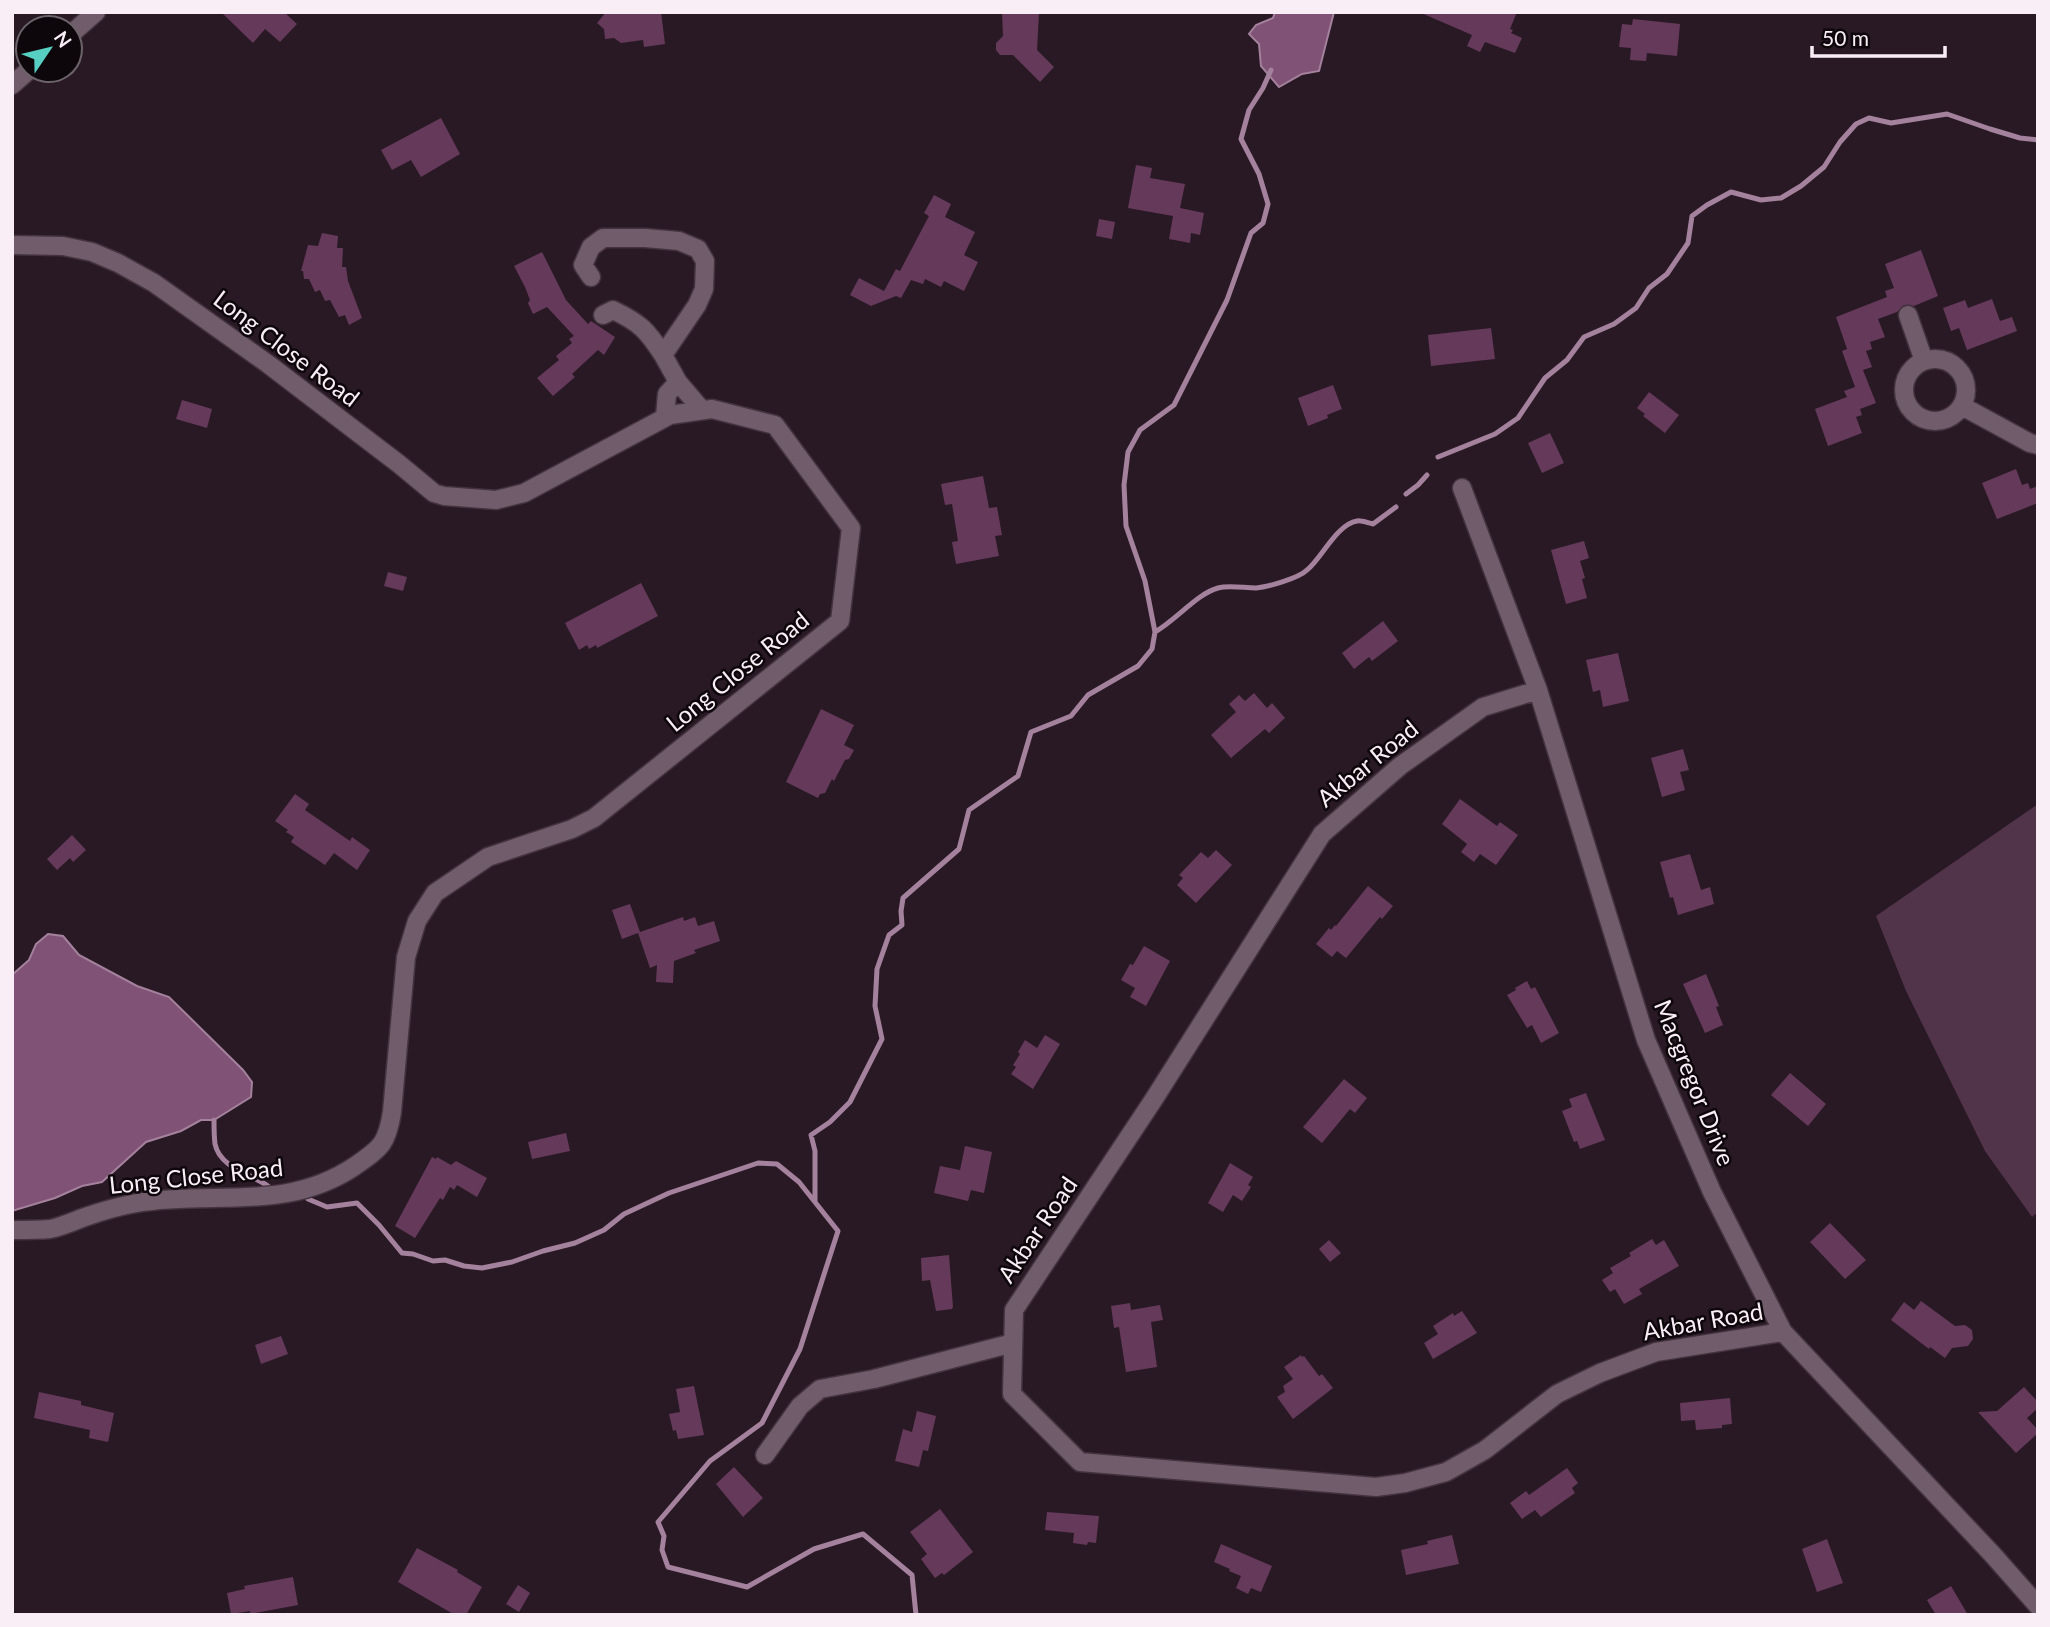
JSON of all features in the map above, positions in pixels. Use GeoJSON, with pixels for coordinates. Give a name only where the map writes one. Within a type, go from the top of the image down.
{"type":"FeatureCollection","features":[{"type":"Feature","properties":{"kind":"street"},"geometry":{"type":"LineString","coordinates":[[591,277],[583,265],[591,247],[603,238],[679,241],[698,249],[705,261],[704,289],[697,305],[663,355]]}},
{"type":"Feature","properties":{"kind":"street","name":"Long Close Road"},"geometry":{"type":"LineString","coordinates":[[12,245],[62,246],[92,252],[118,263],[154,284],[268,365],[433,493],[496,500],[524,493],[665,417],[712,409],[775,425],[851,528],[840,621],[594,818],[572,830],[488,857],[435,893],[417,921],[406,957],[392,1112],[389,1131],[379,1150],[339,1177],[280,1195],[137,1203],[96,1213],[52,1229],[12,1230]]}},
{"type":"Feature","properties":{"kind":"street"},"geometry":{"type":"LineString","coordinates":[[603,315],[613,310],[638,322],[652,337],[678,382],[702,410]]}},
{"type":"Feature","properties":{"kind":"street"},"geometry":{"type":"LineString","coordinates":[[1909,315],[1924,360]]}},
{"type":"Feature","properties":{"kind":"street"},"geometry":{"type":"LineString","coordinates":[[1924,360],[1947,361],[1961,372],[1966,389],[1962,406],[1955,415],[1939,421],[1922,419],[1909,408],[1904,392],[1905,380],[1910,370],[1924,360]]}},
{"type":"Feature","properties":{"kind":"street"},"geometry":{"type":"LineString","coordinates":[[665,417],[667,394],[678,382]]}},
{"type":"Feature","properties":{"kind":"street"},"geometry":{"type":"LineString","coordinates":[[1962,406],[2038,445]]}},
{"type":"Feature","properties":{"kind":"street","name":"Macgregor Drive"},"geometry":{"type":"LineString","coordinates":[[1462,488],[1538,690],[1646,1040],[1712,1192],[1783,1332],[2038,1606]]}},
{"type":"Feature","properties":{"kind":"street","name":"Akbar Road"},"geometry":{"type":"LineString","coordinates":[[1538,690],[1483,707],[1400,766],[1322,834],[1154,1099],[1014,1310],[1012,1394],[1080,1462],[1376,1487],[1405,1483],[1446,1472],[1485,1450],[1557,1394],[1600,1373],[1656,1352],[1783,1332]]}},
{"type":"Feature","properties":{"kind":"street"},"geometry":{"type":"LineString","coordinates":[[765,1455],[800,1406],[820,1389],[1013,1343]]}},
{"type":"Feature","properties":{"kind":"shaded area"},"geometry":{"type":"Polygon","coordinates":[[[1275,12],[1334,12],[1319,71],[1302,74],[1279,87],[1261,66],[1259,44],[1249,34],[1256,25],[1273,18],[1275,12]]]}},
{"type":"Feature","properties":{"kind":"shaded area"},"geometry":{"type":"Polygon","coordinates":[[[2038,804],[2038,1212],[2032,1217],[1985,1151],[1906,991],[1876,916],[2038,804]]]}},
{"type":"Feature","properties":{"kind":"shaded area"},"geometry":{"type":"Polygon","coordinates":[[[48,934],[63,936],[79,955],[137,986],[169,997],[243,1070],[252,1082],[251,1097],[214,1120],[201,1120],[181,1131],[146,1142],[102,1182],[82,1186],[55,1198],[12,1211],[12,975],[29,960],[36,944],[48,934]]]}},
{"type":"Feature","properties":{"kind":"building"},"geometry":{"type":"Polygon","coordinates":[[[221,12],[284,12],[297,24],[280,42],[265,29],[253,43],[221,12]]]}},
{"type":"Feature","properties":{"kind":"building"},"geometry":{"type":"Polygon","coordinates":[[[606,12],[661,12],[665,44],[644,47],[643,40],[621,43],[614,38],[605,39],[604,29],[597,23],[606,12]]]}},
{"type":"Feature","properties":{"kind":"building"},"geometry":{"type":"Polygon","coordinates":[[[1002,12],[1039,13],[1037,50],[1054,67],[1040,82],[1013,55],[1000,55],[996,50],[996,43],[1003,36],[1002,12]]]}},
{"type":"Feature","properties":{"kind":"building"},"geometry":{"type":"Polygon","coordinates":[[[1419,12],[1517,12],[1510,29],[1513,30],[1511,33],[1522,38],[1515,53],[1485,42],[1480,52],[1467,46],[1472,35],[1419,12]]]}},
{"type":"Feature","properties":{"kind":"building"},"geometry":{"type":"Polygon","coordinates":[[[1633,19],[1680,24],[1677,56],[1647,53],[1646,61],[1630,60],[1631,48],[1619,47],[1622,24],[1632,25],[1633,19]]]}},
{"type":"Feature","properties":{"kind":"building"},"geometry":{"type":"Polygon","coordinates":[[[441,118],[460,154],[421,177],[411,160],[392,170],[381,150],[441,118]]]}},
{"type":"Feature","properties":{"kind":"building"},"geometry":{"type":"Polygon","coordinates":[[[1136,165],[1152,168],[1150,178],[1185,184],[1180,208],[1204,213],[1200,235],[1191,233],[1190,243],[1169,239],[1173,216],[1128,208],[1136,165]]]}},
{"type":"Feature","properties":{"kind":"building"},"geometry":{"type":"Polygon","coordinates":[[[934,195],[951,204],[945,217],[975,232],[964,255],[978,262],[964,291],[944,281],[941,287],[925,279],[923,284],[911,280],[901,298],[896,296],[871,306],[850,295],[859,278],[884,291],[896,269],[900,271],[929,216],[924,213],[934,195]]]}},
{"type":"Feature","properties":{"kind":"building"},"geometry":{"type":"Polygon","coordinates":[[[1099,219],[1115,222],[1112,239],[1096,236],[1099,219]]]}},
{"type":"Feature","properties":{"kind":"building"},"geometry":{"type":"Polygon","coordinates":[[[322,233],[338,236],[337,248],[343,248],[342,267],[346,267],[348,281],[362,318],[349,325],[345,315],[339,317],[330,300],[325,301],[320,290],[315,292],[309,279],[304,279],[301,271],[308,245],[318,246],[322,233]]]}},
{"type":"Feature","properties":{"kind":"building"},"geometry":{"type":"Polygon","coordinates":[[[1921,250],[1938,296],[1914,306],[1904,305],[1897,312],[1878,319],[1885,337],[1870,342],[1872,349],[1866,351],[1872,367],[1863,370],[1876,403],[1860,409],[1862,415],[1856,417],[1862,433],[1828,446],[1815,409],[1847,397],[1844,391],[1855,387],[1842,351],[1847,349],[1836,317],[1887,297],[1885,291],[1894,288],[1885,264],[1921,250]]]}},
{"type":"Feature","properties":{"kind":"building"},"geometry":{"type":"Polygon","coordinates":[[[542,252],[566,300],[588,324],[591,321],[615,337],[604,355],[598,350],[572,374],[575,377],[553,396],[537,378],[559,360],[556,356],[572,343],[569,339],[574,336],[547,307],[533,314],[525,287],[514,266],[542,252]]]}},
{"type":"Feature","properties":{"kind":"building"},"geometry":{"type":"Polygon","coordinates":[[[1992,299],[2000,321],[2012,317],[2017,331],[1967,350],[1959,328],[1951,331],[1943,308],[1965,300],[1968,308],[1992,299]]]}},
{"type":"Feature","properties":{"kind":"building"},"geometry":{"type":"Polygon","coordinates":[[[1491,328],[1495,359],[1431,366],[1428,335],[1491,328]]]}},
{"type":"Feature","properties":{"kind":"building"},"geometry":{"type":"Polygon","coordinates":[[[1333,385],[1342,409],[1308,426],[1298,398],[1333,385]]]}},
{"type":"Feature","properties":{"kind":"building"},"geometry":{"type":"Polygon","coordinates":[[[1649,392],[1679,415],[1665,433],[1637,408],[1649,392]]]}},
{"type":"Feature","properties":{"kind":"building"},"geometry":{"type":"Polygon","coordinates":[[[182,400],[212,409],[207,428],[176,419],[182,400]]]}},
{"type":"Feature","properties":{"kind":"building"},"geometry":{"type":"Polygon","coordinates":[[[1550,433],[1564,463],[1542,473],[1528,443],[1550,433]]]}},
{"type":"Feature","properties":{"kind":"building"},"geometry":{"type":"Polygon","coordinates":[[[2016,469],[2022,485],[2028,483],[2030,489],[2038,486],[2038,503],[1997,519],[1982,483],[2016,469]]]}},
{"type":"Feature","properties":{"kind":"building"},"geometry":{"type":"Polygon","coordinates":[[[983,476],[989,508],[997,507],[1002,535],[995,536],[999,556],[956,564],[952,542],[958,541],[952,504],[945,505],[941,484],[983,476]]]}},
{"type":"Feature","properties":{"kind":"building"},"geometry":{"type":"Polygon","coordinates":[[[1584,541],[1589,558],[1580,561],[1587,598],[1566,604],[1551,550],[1584,541]]]}},
{"type":"Feature","properties":{"kind":"building"},"geometry":{"type":"Polygon","coordinates":[[[388,572],[407,577],[403,591],[384,586],[388,572]]]}},
{"type":"Feature","properties":{"kind":"building"},"geometry":{"type":"Polygon","coordinates":[[[641,583],[658,616],[597,648],[596,645],[589,649],[587,645],[579,650],[565,623],[641,583]]]}},
{"type":"Feature","properties":{"kind":"building"},"geometry":{"type":"Polygon","coordinates":[[[1383,621],[1398,641],[1372,661],[1369,657],[1354,669],[1342,653],[1383,621]]]}},
{"type":"Feature","properties":{"kind":"building"},"geometry":{"type":"Polygon","coordinates":[[[1618,653],[1629,701],[1603,707],[1600,690],[1593,692],[1586,660],[1618,653]]]}},
{"type":"Feature","properties":{"kind":"building"},"geometry":{"type":"Polygon","coordinates":[[[1254,693],[1267,708],[1272,703],[1285,718],[1269,733],[1265,729],[1231,758],[1211,735],[1236,712],[1229,704],[1239,695],[1245,701],[1254,693]]]}},
{"type":"Feature","properties":{"kind":"building"},"geometry":{"type":"Polygon","coordinates":[[[821,709],[854,725],[844,745],[854,750],[825,793],[818,798],[786,782],[821,709]]]}},
{"type":"Feature","properties":{"kind":"building"},"geometry":{"type":"Polygon","coordinates":[[[1683,749],[1689,770],[1680,772],[1685,790],[1662,797],[1651,758],[1683,749]]]}},
{"type":"Feature","properties":{"kind":"building"},"geometry":{"type":"Polygon","coordinates":[[[295,794],[309,804],[305,810],[350,841],[352,837],[370,850],[357,870],[334,853],[325,865],[291,842],[294,837],[275,821],[295,794]]]}},
{"type":"Feature","properties":{"kind":"building"},"geometry":{"type":"Polygon","coordinates":[[[1460,799],[1497,826],[1500,822],[1518,835],[1496,865],[1480,854],[1474,862],[1461,852],[1467,844],[1442,824],[1460,799]]]}},
{"type":"Feature","properties":{"kind":"building"},"geometry":{"type":"Polygon","coordinates":[[[72,835],[86,850],[73,862],[70,858],[57,870],[47,859],[72,835]]]}},
{"type":"Feature","properties":{"kind":"building"},"geometry":{"type":"Polygon","coordinates":[[[1216,850],[1232,865],[1196,903],[1177,885],[1183,878],[1179,875],[1201,852],[1208,858],[1216,850]]]}},
{"type":"Feature","properties":{"kind":"building"},"geometry":{"type":"Polygon","coordinates":[[[1690,854],[1701,890],[1710,887],[1714,904],[1678,915],[1673,897],[1670,898],[1660,862],[1690,854]]]}},
{"type":"Feature","properties":{"kind":"building"},"geometry":{"type":"Polygon","coordinates":[[[1368,886],[1393,906],[1382,919],[1380,917],[1346,958],[1337,951],[1332,957],[1316,944],[1329,928],[1331,930],[1336,926],[1368,886]]]}},
{"type":"Feature","properties":{"kind":"building"},"geometry":{"type":"Polygon","coordinates":[[[630,904],[640,932],[683,917],[684,921],[695,917],[698,926],[714,921],[720,941],[694,950],[696,953],[674,961],[673,983],[656,982],[657,965],[650,968],[638,933],[622,939],[612,910],[630,904]]]}},
{"type":"Feature","properties":{"kind":"building"},"geometry":{"type":"Polygon","coordinates":[[[1144,946],[1170,961],[1146,1006],[1130,997],[1135,988],[1121,980],[1144,946]]]}},
{"type":"Feature","properties":{"kind":"building"},"geometry":{"type":"Polygon","coordinates":[[[1706,974],[1719,1006],[1716,1007],[1723,1025],[1705,1033],[1683,984],[1706,974]]]}},
{"type":"Feature","properties":{"kind":"building"},"geometry":{"type":"Polygon","coordinates":[[[1527,981],[1531,989],[1535,987],[1559,1033],[1541,1043],[1532,1025],[1527,1028],[1507,995],[1527,981]]]}},
{"type":"Feature","properties":{"kind":"building"},"geometry":{"type":"Polygon","coordinates":[[[1045,1035],[1060,1044],[1033,1089],[1011,1074],[1016,1067],[1013,1065],[1025,1040],[1037,1048],[1045,1035]]]}},
{"type":"Feature","properties":{"kind":"building"},"geometry":{"type":"Polygon","coordinates":[[[1790,1073],[1826,1104],[1808,1126],[1771,1095],[1790,1073]]]}},
{"type":"Feature","properties":{"kind":"building"},"geometry":{"type":"Polygon","coordinates":[[[1344,1079],[1367,1098],[1355,1113],[1350,1109],[1322,1143],[1303,1127],[1344,1079]]]}},
{"type":"Feature","properties":{"kind":"building"},"geometry":{"type":"Polygon","coordinates":[[[1586,1093],[1605,1140],[1580,1149],[1577,1141],[1574,1142],[1562,1111],[1572,1107],[1569,1099],[1586,1093]]]}},
{"type":"Feature","properties":{"kind":"building"},"geometry":{"type":"Polygon","coordinates":[[[566,1133],[570,1151],[532,1159],[528,1142],[566,1133]]]}},
{"type":"Feature","properties":{"kind":"building"},"geometry":{"type":"Polygon","coordinates":[[[965,1146],[992,1152],[984,1193],[971,1190],[968,1201],[934,1193],[940,1166],[960,1170],[965,1146]]]}},
{"type":"Feature","properties":{"kind":"building"},"geometry":{"type":"Polygon","coordinates":[[[432,1157],[451,1165],[456,1161],[487,1178],[477,1197],[457,1185],[454,1190],[450,1187],[415,1238],[395,1226],[432,1157]]]}},
{"type":"Feature","properties":{"kind":"building"},"geometry":{"type":"Polygon","coordinates":[[[1230,1163],[1253,1177],[1248,1185],[1251,1187],[1242,1201],[1233,1195],[1223,1212],[1208,1203],[1230,1163]]]}},
{"type":"Feature","properties":{"kind":"building"},"geometry":{"type":"Polygon","coordinates":[[[1830,1223],[1866,1260],[1845,1279],[1810,1242],[1830,1223]]]}},
{"type":"Feature","properties":{"kind":"building"},"geometry":{"type":"Polygon","coordinates":[[[1652,1239],[1656,1245],[1664,1240],[1679,1266],[1639,1289],[1642,1294],[1624,1304],[1615,1289],[1610,1292],[1602,1280],[1613,1273],[1610,1268],[1652,1239]]]}},
{"type":"Feature","properties":{"kind":"building"},"geometry":{"type":"Polygon","coordinates":[[[1329,1240],[1341,1253],[1330,1262],[1319,1249],[1329,1240]]]}},
{"type":"Feature","properties":{"kind":"building"},"geometry":{"type":"Polygon","coordinates":[[[949,1255],[953,1307],[936,1311],[930,1280],[922,1281],[921,1258],[949,1255]]]}},
{"type":"Feature","properties":{"kind":"building"},"geometry":{"type":"Polygon","coordinates":[[[1921,1301],[1955,1326],[1965,1325],[1972,1330],[1973,1339],[1968,1346],[1952,1348],[1945,1358],[1891,1320],[1904,1302],[1914,1310],[1921,1301]]]}},
{"type":"Feature","properties":{"kind":"building"},"geometry":{"type":"Polygon","coordinates":[[[1130,1303],[1131,1310],[1160,1305],[1163,1320],[1151,1322],[1157,1367],[1126,1372],[1119,1327],[1114,1328],[1111,1306],[1130,1303]]]}},
{"type":"Feature","properties":{"kind":"building"},"geometry":{"type":"Polygon","coordinates":[[[1462,1311],[1477,1333],[1433,1359],[1424,1343],[1438,1334],[1433,1326],[1453,1313],[1454,1316],[1462,1311]]]}},
{"type":"Feature","properties":{"kind":"building"},"geometry":{"type":"Polygon","coordinates":[[[281,1336],[288,1354],[261,1364],[255,1345],[281,1336]]]}},
{"type":"Feature","properties":{"kind":"building"},"geometry":{"type":"Polygon","coordinates":[[[1301,1355],[1333,1388],[1293,1419],[1277,1397],[1285,1392],[1283,1386],[1293,1379],[1284,1367],[1301,1355]]]}},
{"type":"Feature","properties":{"kind":"building"},"geometry":{"type":"Polygon","coordinates":[[[694,1386],[704,1435],[678,1439],[669,1414],[680,1412],[676,1389],[694,1386]]]}},
{"type":"Feature","properties":{"kind":"building"},"geometry":{"type":"Polygon","coordinates":[[[2024,1387],[2038,1402],[2038,1408],[2027,1418],[2038,1433],[2016,1453],[1978,1412],[1997,1411],[2024,1387]]]}},
{"type":"Feature","properties":{"kind":"building"},"geometry":{"type":"Polygon","coordinates":[[[39,1392],[81,1401],[81,1405],[114,1413],[108,1442],[89,1438],[90,1430],[34,1418],[39,1392]]]}},
{"type":"Feature","properties":{"kind":"building"},"geometry":{"type":"Polygon","coordinates":[[[1730,1398],[1732,1424],[1722,1425],[1722,1428],[1696,1430],[1695,1420],[1681,1421],[1680,1403],[1730,1398]]]}},
{"type":"Feature","properties":{"kind":"building"},"geometry":{"type":"Polygon","coordinates":[[[917,1411],[936,1416],[928,1451],[923,1450],[919,1467],[895,1461],[903,1429],[912,1432],[917,1411]]]}},
{"type":"Feature","properties":{"kind":"building"},"geometry":{"type":"Polygon","coordinates":[[[734,1467],[763,1498],[743,1517],[716,1484],[734,1467]]]}},
{"type":"Feature","properties":{"kind":"building"},"geometry":{"type":"Polygon","coordinates":[[[1567,1468],[1578,1483],[1572,1488],[1575,1493],[1541,1517],[1535,1510],[1522,1519],[1510,1503],[1526,1491],[1529,1495],[1567,1468]]]}},
{"type":"Feature","properties":{"kind":"building"},"geometry":{"type":"Polygon","coordinates":[[[940,1509],[973,1552],[944,1575],[942,1573],[935,1578],[921,1559],[927,1554],[910,1532],[940,1509]]]}},
{"type":"Feature","properties":{"kind":"building"},"geometry":{"type":"Polygon","coordinates":[[[1047,1512],[1099,1516],[1096,1543],[1073,1543],[1074,1533],[1045,1530],[1047,1512]]]}},
{"type":"Feature","properties":{"kind":"building"},"geometry":{"type":"Polygon","coordinates":[[[1452,1535],[1459,1564],[1406,1575],[1401,1550],[1452,1535]]]}},
{"type":"Feature","properties":{"kind":"building"},"geometry":{"type":"Polygon","coordinates":[[[1827,1539],[1843,1583],[1817,1592],[1802,1549],[1827,1539]]]}},
{"type":"Feature","properties":{"kind":"building"},"geometry":{"type":"Polygon","coordinates":[[[1221,1544],[1272,1566],[1261,1592],[1251,1588],[1248,1594],[1236,1588],[1241,1576],[1214,1562],[1221,1544]]]}},
{"type":"Feature","properties":{"kind":"building"},"geometry":{"type":"Polygon","coordinates":[[[417,1548],[458,1570],[457,1572],[482,1587],[466,1615],[455,1615],[398,1582],[417,1548]]]}},
{"type":"Feature","properties":{"kind":"building"},"geometry":{"type":"Polygon","coordinates":[[[293,1577],[298,1605],[250,1614],[250,1611],[231,1614],[227,1593],[245,1589],[244,1586],[293,1577]]]}},
{"type":"Feature","properties":{"kind":"building"},"geometry":{"type":"Polygon","coordinates":[[[518,1585],[530,1593],[519,1612],[506,1604],[518,1585]]]}},
{"type":"Feature","properties":{"kind":"building"},"geometry":{"type":"Polygon","coordinates":[[[1951,1586],[1968,1615],[1936,1615],[1927,1600],[1951,1586]]]}},
{"type":"Feature","properties":{"kind":"waterway"},"geometry":{"type":"LineString","coordinates":[[815,1201],[815,1151],[811,1135],[830,1122],[850,1102],[882,1039],[875,1006],[877,969],[889,935],[902,925],[903,898],[959,849],[969,810],[1018,776],[1031,732],[1071,716],[1088,695],[1138,666],[1152,649],[1155,632],[1145,581],[1126,526],[1124,485],[1128,452],[1140,430],[1174,405],[1227,300],[1251,233],[1263,223],[1268,204],[1259,174],[1241,139],[1249,110],[1271,70]]}},
{"type":"Feature","properties":{"kind":"waterway"},"geometry":{"type":"LineString","coordinates":[[1438,457],[1495,434],[1518,418],[1545,378],[1567,360],[1584,337],[1614,324],[1636,308],[1649,288],[1667,274],[1688,243],[1692,216],[1731,192],[1761,200],[1781,198],[1824,167],[1856,124],[1869,118],[1891,123],[1947,114],[2020,138],[2038,140]]}},
{"type":"Feature","properties":{"kind":"waterway"},"geometry":{"type":"LineString","coordinates":[[1406,494],[1427,475]]}},
{"type":"Feature","properties":{"kind":"waterway"},"geometry":{"type":"LineString","coordinates":[[1155,632],[1210,591],[1227,587],[1256,588],[1283,582],[1303,573],[1343,528],[1357,521],[1373,524],[1396,507]]}},
{"type":"Feature","properties":{"kind":"waterway"},"geometry":{"type":"LineString","coordinates":[[214,1120],[215,1144],[223,1159],[237,1170],[268,1186]]}},
{"type":"Feature","properties":{"kind":"waterway"},"geometry":{"type":"LineString","coordinates":[[308,1199],[327,1207],[357,1203],[402,1253],[433,1261],[445,1260],[482,1268],[575,1243],[604,1230],[624,1214],[669,1193],[758,1163],[777,1164],[799,1182],[838,1231],[800,1349],[762,1423],[710,1461],[658,1522],[664,1536],[662,1550],[668,1567],[747,1587],[814,1549],[863,1534],[912,1575],[916,1615]]}}]}
